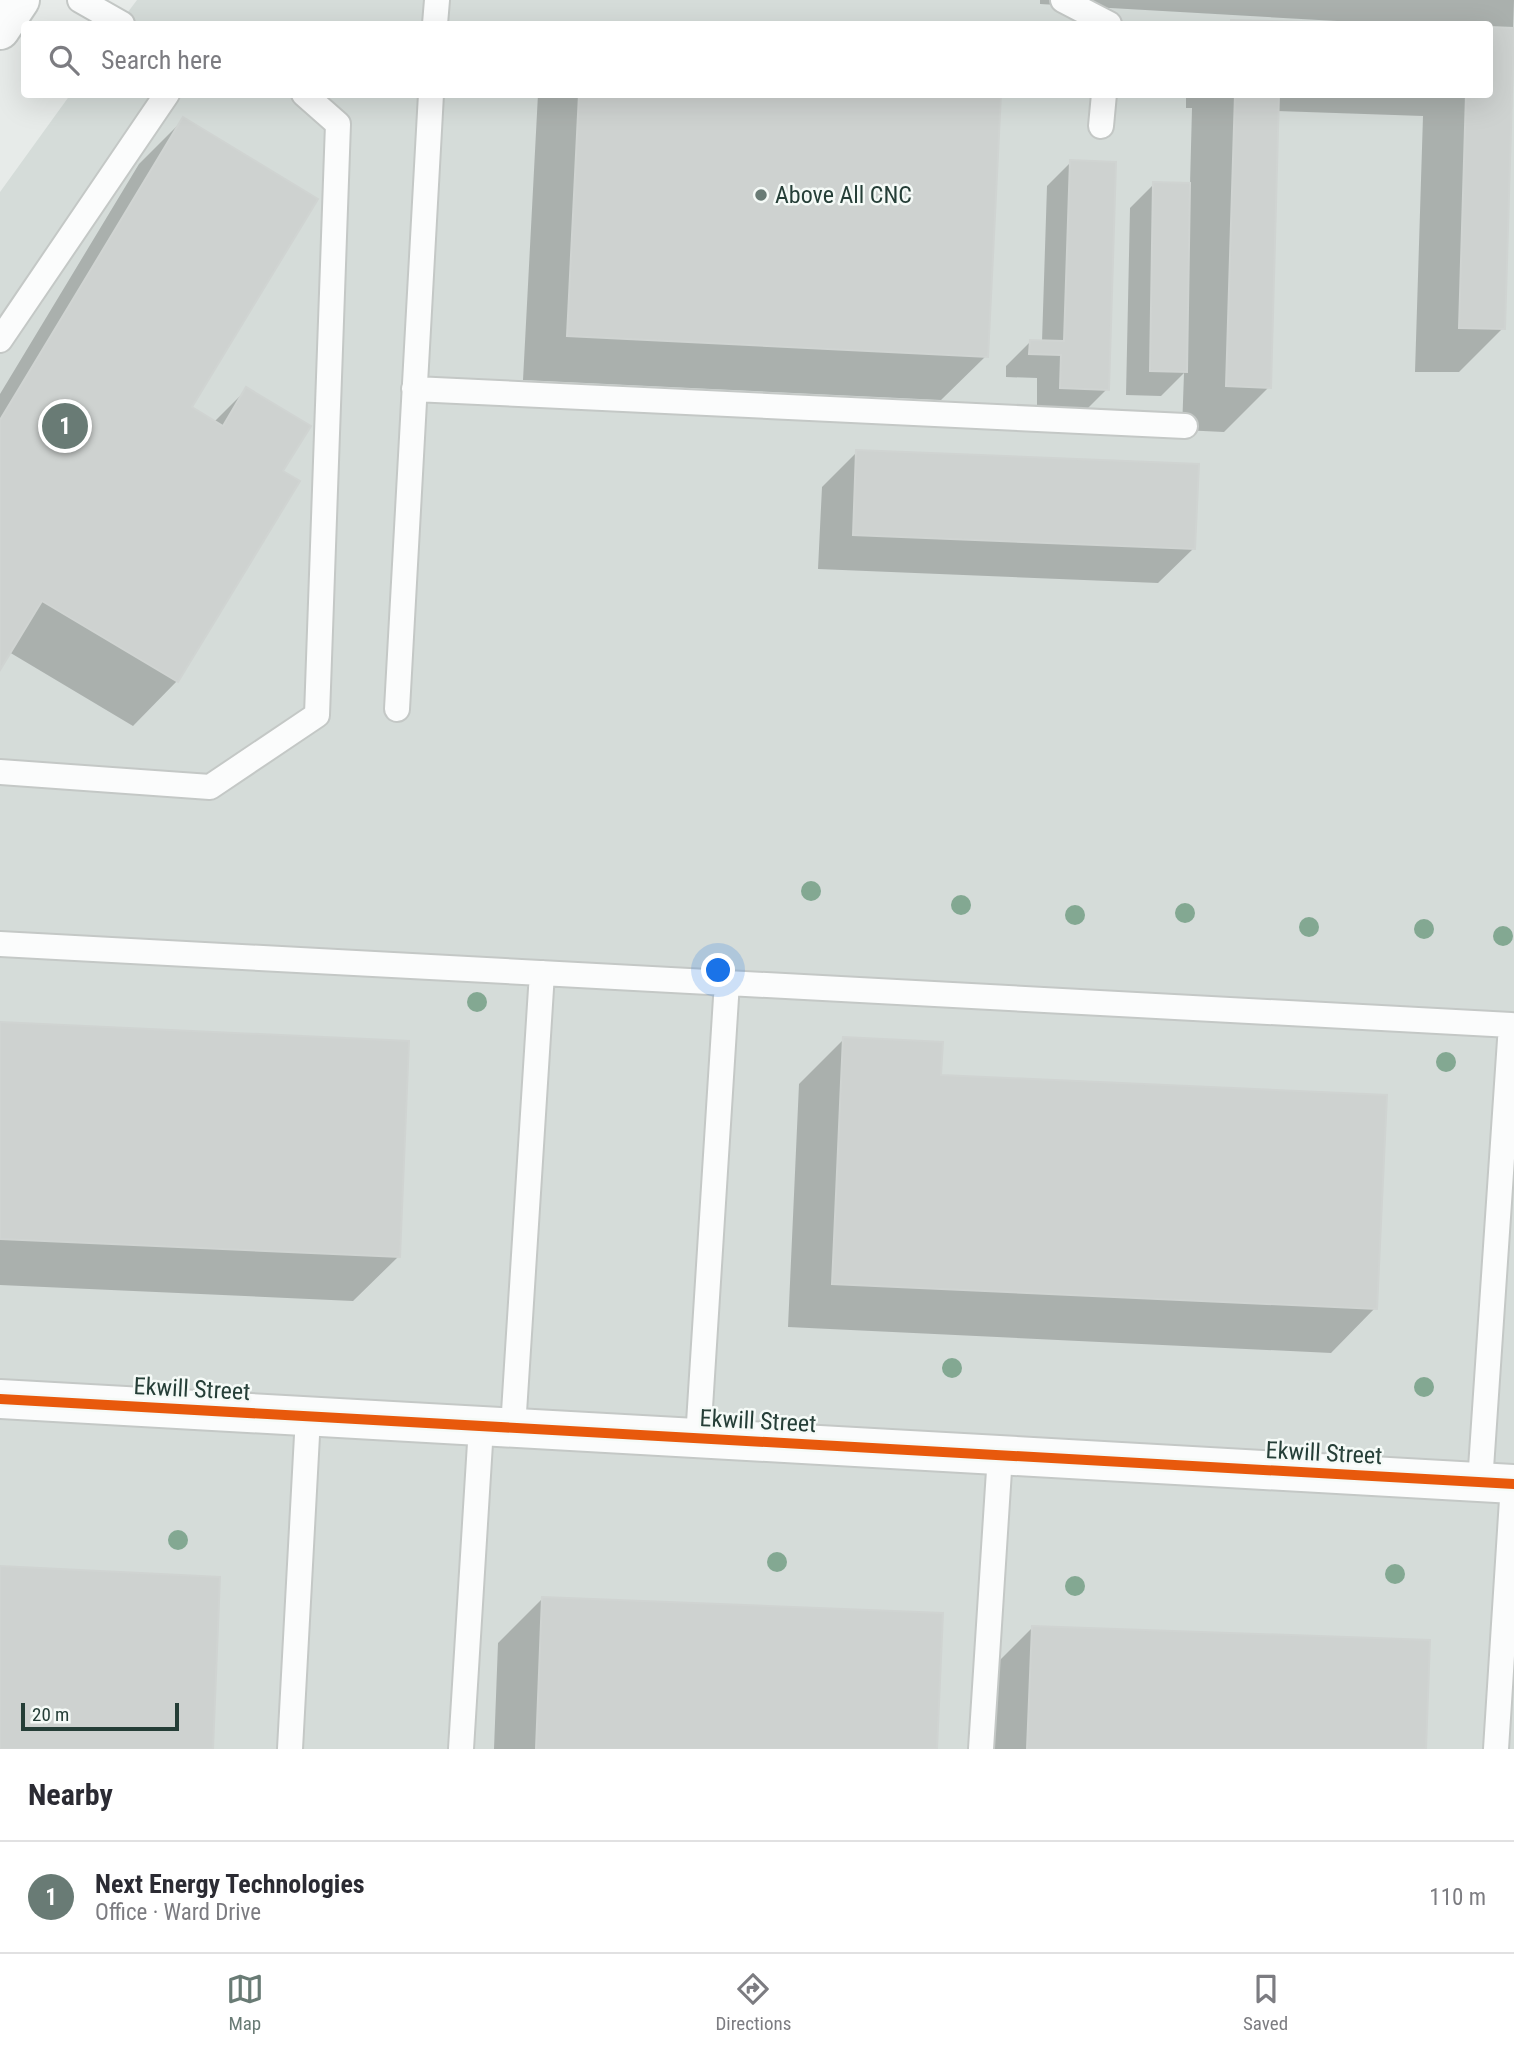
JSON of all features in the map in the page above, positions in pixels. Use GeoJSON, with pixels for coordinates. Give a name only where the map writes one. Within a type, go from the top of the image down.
{"type":"FeatureCollection","features":[{"type":"Feature","properties":{"kind":"street"},"geometry":{"type":"LineString","coordinates":[[0,30],[20,0]]}},
{"type":"Feature","properties":{"kind":"street","name":"Ekwill Street"},"geometry":{"type":"LineString","coordinates":[[0,1399],[1502,1484]]}},
{"type":"Feature","properties":{"kind":"lane"},"geometry":{"type":"LineString","coordinates":[[80,0],[117,21]]}},
{"type":"Feature","properties":{"kind":"lane"},"geometry":{"type":"LineString","coordinates":[[435,21],[437,0]]}},
{"type":"Feature","properties":{"kind":"lane"},"geometry":{"type":"LineString","coordinates":[[1063,0],[1102,21]]}},
{"type":"Feature","properties":{"kind":"lane"},"geometry":{"type":"LineString","coordinates":[[0,340],[164,98]]}},
{"type":"Feature","properties":{"kind":"lane"},"geometry":{"type":"LineString","coordinates":[[0,772],[210,787],[317,715],[338,124],[309,98]]}},
{"type":"Feature","properties":{"kind":"lane"},"geometry":{"type":"LineString","coordinates":[[397,709],[431,98]]}},
{"type":"Feature","properties":{"kind":"lane"},"geometry":{"type":"LineString","coordinates":[[1101,126],[1104,98]]}},
{"type":"Feature","properties":{"kind":"lane"},"geometry":{"type":"LineString","coordinates":[[414,389],[1185,426]]}},
{"type":"Feature","properties":{"kind":"lane"},"geometry":{"type":"LineString","coordinates":[[0,944],[1511,1025],[1496,1749]]}},
{"type":"Feature","properties":{"kind":"lane"},"geometry":{"type":"LineString","coordinates":[[461,1749],[497,1427],[542,973]]}},
{"type":"Feature","properties":{"kind":"lane"},"geometry":{"type":"LineString","coordinates":[[698,1439],[727,982]]}},
{"type":"Feature","properties":{"kind":"lane"},"geometry":{"type":"LineString","coordinates":[[290,1749],[308,1417]]}},
{"type":"Feature","properties":{"kind":"lane"},"geometry":{"type":"LineString","coordinates":[[981,1749],[1000,1455]]}},
{"type":"Feature","properties":{"kind":"shaded area"},"geometry":{"type":"Polygon","coordinates":[[[137,0],[1514,0],[1514,1749],[0,1749],[0,192],[68,98],[1493,98],[1493,21],[121,21],[137,0]]]}},
{"type":"Feature","properties":{"kind":"building"},"geometry":{"type":"Polygon","coordinates":[[[1493,27],[1514,28],[1505,329],[1459,328],[1466,98],[1493,98],[1493,27]]]}},
{"type":"Feature","properties":{"kind":"building"},"geometry":{"type":"Polygon","coordinates":[[[579,98],[1001,98],[988,357],[567,336],[579,98]]]}},
{"type":"Feature","properties":{"kind":"building"},"geometry":{"type":"Polygon","coordinates":[[[1235,98],[1279,98],[1271,388],[1226,386],[1235,98]]]}},
{"type":"Feature","properties":{"kind":"building"},"geometry":{"type":"Polygon","coordinates":[[[183,117],[318,199],[192,407],[223,426],[246,387],[311,426],[283,471],[300,481],[178,682],[42,601],[0,670],[0,420],[183,117]]]}},
{"type":"Feature","properties":{"kind":"building"},"geometry":{"type":"Polygon","coordinates":[[[1070,160],[1116,162],[1109,390],[1060,388],[1061,355],[1029,354],[1030,340],[1064,341],[1070,160]]]}},
{"type":"Feature","properties":{"kind":"building"},"geometry":{"type":"Polygon","coordinates":[[[1153,182],[1190,183],[1187,372],[1150,371],[1153,182]]]}},
{"type":"Feature","properties":{"kind":"building"},"geometry":{"type":"Polygon","coordinates":[[[856,450],[1199,464],[1195,549],[853,535],[856,450]]]}},
{"type":"Feature","properties":{"kind":"building"},"geometry":{"type":"Polygon","coordinates":[[[0,1022],[409,1041],[400,1257],[0,1239],[0,1022]]]}},
{"type":"Feature","properties":{"kind":"building"},"geometry":{"type":"Polygon","coordinates":[[[843,1037],[943,1042],[941,1075],[1387,1095],[1377,1309],[832,1284],[843,1037]]]}},
{"type":"Feature","properties":{"kind":"building"},"geometry":{"type":"Polygon","coordinates":[[[0,1566],[220,1577],[213,1749],[0,1749],[0,1566]]]}},
{"type":"Feature","properties":{"kind":"building"},"geometry":{"type":"Polygon","coordinates":[[[542,1597],[943,1613],[937,1749],[536,1749],[542,1597]]]}},
{"type":"Feature","properties":{"kind":"building"},"geometry":{"type":"Polygon","coordinates":[[[1032,1626],[1430,1640],[1426,1749],[1027,1749],[1032,1626]]]}},
{"type":"Feature","properties":{"kind":"cycle path"},"geometry":{"type":"LineString","coordinates":[[0,1399],[1514,1484]]}},
{"type":"Feature","properties":{"kind":"place","name":"Above All CNC"},"geometry":{"type":"Point","coordinates":[761,195]}},
{"type":"Feature","properties":{"kind":"place","name":"Next Energy Technologies"},"geometry":{"type":"Point","coordinates":[65,426]}}]}
